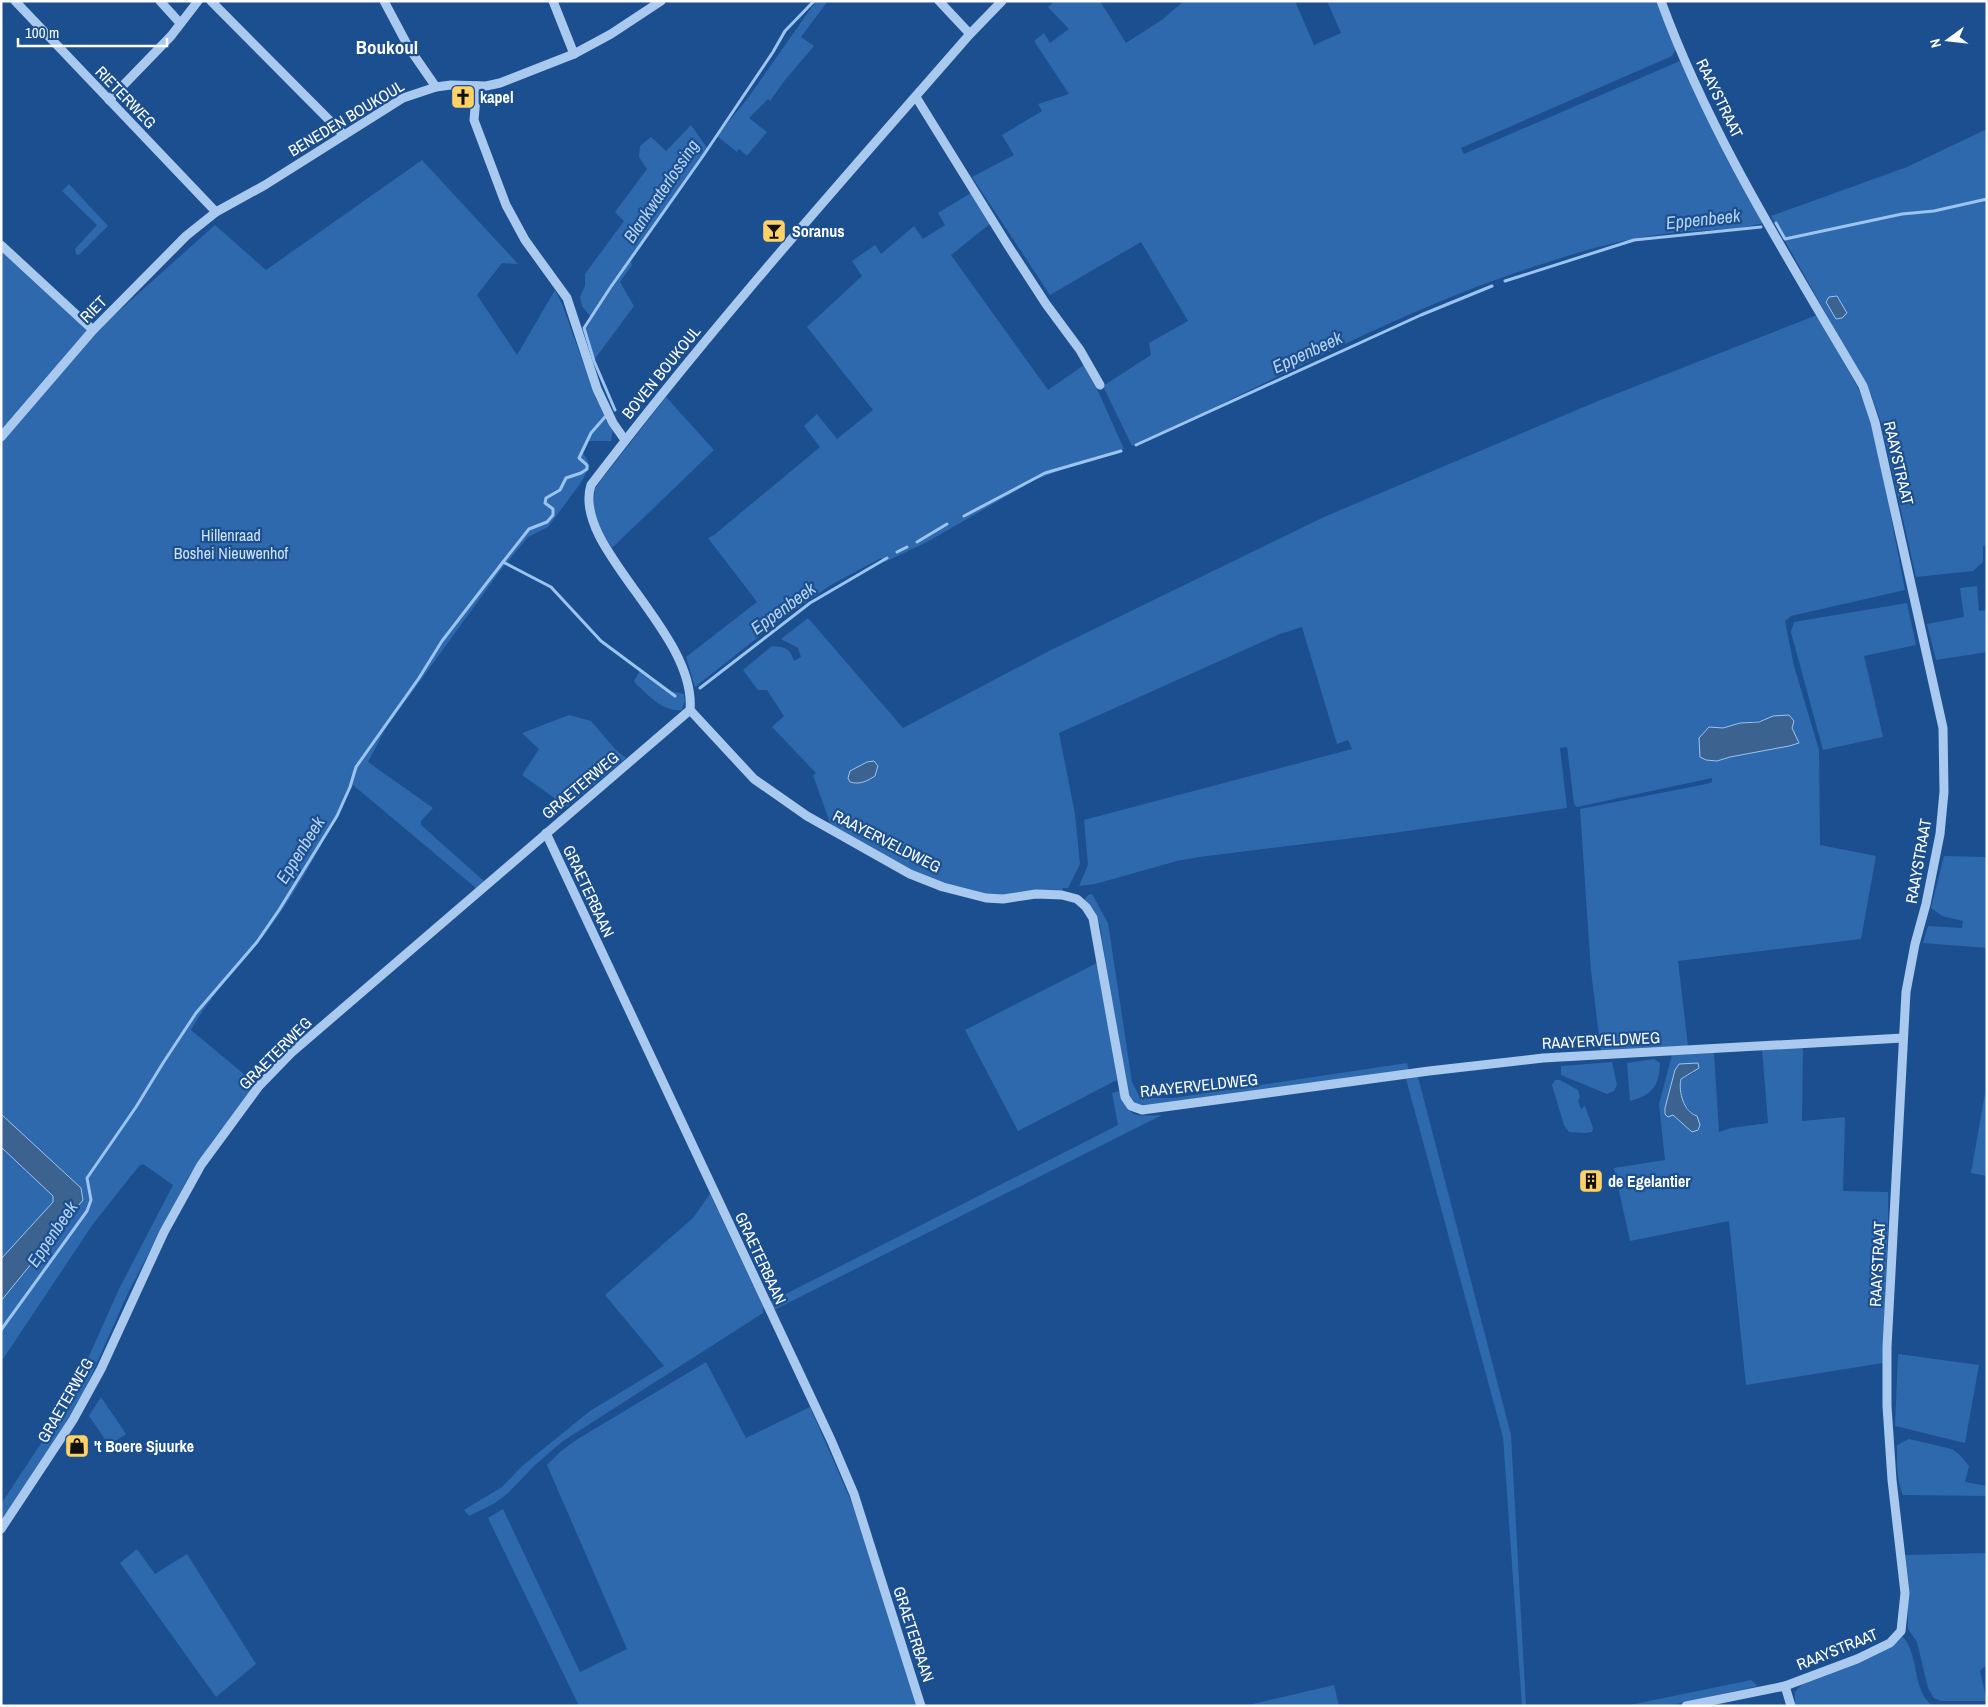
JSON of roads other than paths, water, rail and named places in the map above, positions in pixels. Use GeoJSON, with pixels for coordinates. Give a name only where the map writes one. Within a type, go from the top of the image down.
{"type":"FeatureCollection","features":[{"type":"Feature","properties":{"kind":"street","name":"RIETERWEG"},"geometry":{"type":"LineString","coordinates":[[15,1],[216,212]]}},
{"type":"Feature","properties":{"kind":"street"},"geometry":{"type":"LineString","coordinates":[[160,1],[180,23]]}},
{"type":"Feature","properties":{"kind":"street"},"geometry":{"type":"LineString","coordinates":[[109,100],[171,36],[198,1]]}},
{"type":"Feature","properties":{"kind":"street"},"geometry":{"type":"LineString","coordinates":[[211,1],[344,135]]}},
{"type":"Feature","properties":{"kind":"street"},"geometry":{"type":"LineString","coordinates":[[384,1],[409,48],[436,88]]}},
{"type":"Feature","properties":{"kind":"street"},"geometry":{"type":"LineString","coordinates":[[553,1],[574,54]]}},
{"type":"Feature","properties":{"kind":"street","name":"BENEDEN BOUKOUL"},"geometry":{"type":"LineString","coordinates":[[216,212],[265,185],[403,98],[451,85],[477,86],[500,83],[574,54],[611,34],[660,1]]}},
{"type":"Feature","properties":{"kind":"street"},"geometry":{"type":"LineString","coordinates":[[939,1],[970,34]]}},
{"type":"Feature","properties":{"kind":"street","name":"BOVEN BOUKOUL"},"geometry":{"type":"LineString","coordinates":[[690,710],[691,699],[685,671],[676,652],[606,546],[593,523],[589,510],[591,485],[625,440],[753,283],[970,34],[1002,1]]}},
{"type":"Feature","properties":{"kind":"street","name":"RAAYSTRAAT"},"geometry":{"type":"LineString","coordinates":[[1661,1],[1698,92],[1759,207],[1863,386],[1876,422],[1943,728],[1944,792],[1940,834],[1906,992],[1887,1347],[1887,1406],[1892,1480],[1904,1593],[1901,1631],[1890,1643],[1857,1659],[1785,1686],[1791,1706]]}},
{"type":"Feature","properties":{"kind":"street"},"geometry":{"type":"LineString","coordinates":[[477,86],[474,120],[506,205],[525,240],[567,298],[598,390],[613,423],[625,440]]}},
{"type":"Feature","properties":{"kind":"street"},"geometry":{"type":"LineString","coordinates":[[916,97],[981,199],[1007,244],[1046,304],[1080,350],[1100,385]]}},
{"type":"Feature","properties":{"kind":"street","name":"RIET"},"geometry":{"type":"LineString","coordinates":[[1,437],[93,330],[186,236],[216,212]]}},
{"type":"Feature","properties":{"kind":"street"},"geometry":{"type":"LineString","coordinates":[[1,245],[93,330]]}},
{"type":"Feature","properties":{"kind":"street","name":"RAAYERVELDWEG"},"geometry":{"type":"LineString","coordinates":[[690,710],[754,779],[807,816],[910,874],[943,887],[986,898],[1003,899],[1036,894],[1062,895],[1077,899],[1086,907],[1092,918],[1125,1097],[1131,1106],[1142,1110],[1429,1071],[1543,1058],[1903,1038]]}},
{"type":"Feature","properties":{"kind":"street","name":"GRAETERWEG"},"geometry":{"type":"LineString","coordinates":[[1,1529],[73,1420],[101,1370],[164,1232],[201,1164],[259,1086],[291,1053],[690,710]]}},
{"type":"Feature","properties":{"kind":"street","name":"GRAETERBAAN"},"geometry":{"type":"LineString","coordinates":[[546,833],[850,1485],[921,1706]]}},
{"type":"Feature","properties":{"kind":"street"},"geometry":{"type":"LineString","coordinates":[[1686,1706],[1785,1686]]}},
{"type":"Feature","properties":{"kind":"water"},"geometry":{"type":"Polygon","coordinates":[[[1837,296],[1847,313],[1842,318],[1836,319],[1826,302],[1829,297],[1837,296]]]}},
{"type":"Feature","properties":{"kind":"water"},"geometry":{"type":"Polygon","coordinates":[[[1789,715],[1794,721],[1792,728],[1799,743],[1717,761],[1706,760],[1700,757],[1699,738],[1709,727],[1723,728],[1740,723],[1759,722],[1773,716],[1789,715]]]}},
{"type":"Feature","properties":{"kind":"water"},"geometry":{"type":"Polygon","coordinates":[[[874,761],[878,766],[875,776],[860,783],[850,782],[848,778],[850,771],[867,762],[874,761]]]}},
{"type":"Feature","properties":{"kind":"water"},"geometry":{"type":"Polygon","coordinates":[[[1698,1063],[1699,1068],[1681,1079],[1680,1084],[1685,1106],[1692,1114],[1697,1116],[1700,1125],[1698,1130],[1692,1132],[1673,1115],[1668,1117],[1665,1114],[1665,1108],[1675,1070],[1679,1064],[1698,1063]]]}},
{"type":"Feature","properties":{"kind":"water"},"geometry":{"type":"Polygon","coordinates":[[[1,1114],[81,1188],[83,1200],[1,1301],[1,1259],[53,1202],[53,1196],[1,1147],[1,1114]]]}},
{"type":"Feature","properties":{"kind":"waterway","name":"Blankwaterlossing"},"geometry":{"type":"LineString","coordinates":[[615,410],[594,361],[584,328],[703,156],[785,31],[814,1]]}},
{"type":"Feature","properties":{"kind":"waterway","name":"Eppenbeek"},"geometry":{"type":"LineString","coordinates":[[1776,223],[1785,239],[1902,214],[1934,211],[1987,199]]}},
{"type":"Feature","properties":{"kind":"waterway","name":"Eppenbeek"},"geometry":{"type":"LineString","coordinates":[[1505,281],[1634,240],[1761,227]]}},
{"type":"Feature","properties":{"kind":"waterway","name":"Eppenbeek"},"geometry":{"type":"LineString","coordinates":[[1136,445],[1421,315],[1492,286]]}},
{"type":"Feature","properties":{"kind":"waterway","name":"Blankwaterlossing"},"geometry":{"type":"LineString","coordinates":[[503,562],[529,529],[547,522],[553,515],[553,509],[545,503],[546,498],[560,490],[566,478],[587,469],[587,465],[579,458],[591,433],[605,417]]}},
{"type":"Feature","properties":{"kind":"waterway","name":"Eppenbeek"},"geometry":{"type":"LineString","coordinates":[[964,516],[1045,473],[1121,451]]}},
{"type":"Feature","properties":{"kind":"waterway","name":"Eppenbeek"},"geometry":{"type":"LineString","coordinates":[[917,542],[947,524]]}},
{"type":"Feature","properties":{"kind":"waterway","name":"Eppenbeek"},"geometry":{"type":"LineString","coordinates":[[897,552],[907,547]]}},
{"type":"Feature","properties":{"kind":"waterway","name":"Eppenbeek"},"geometry":{"type":"LineString","coordinates":[[700,688],[810,603],[887,558]]}},
{"type":"Feature","properties":{"kind":"waterway","name":"Eppenbeek"},"geometry":{"type":"LineString","coordinates":[[1,1330],[87,1211],[91,1200],[87,1178],[136,1107],[196,1013],[257,942],[279,910],[337,816],[350,787],[356,767],[419,678],[442,641],[503,562],[551,587],[601,641],[675,696]]}},
{"type":"Feature","properties":{"kind":"place","name":"kapel"},"geometry":{"type":"Point","coordinates":[463,97]}},
{"type":"Feature","properties":{"kind":"place","name":"Soranus"},"geometry":{"type":"Point","coordinates":[774,231]}},
{"type":"Feature","properties":{"kind":"place","name":"de Egelantier"},"geometry":{"type":"Point","coordinates":[1591,1181]}},
{"type":"Feature","properties":{"kind":"place","name":"'t Boere Sjuurke"},"geometry":{"type":"Point","coordinates":[77,1446]}},
{"type":"Feature","properties":{"kind":"district","name":"Boukoul"},"geometry":{"type":"Point","coordinates":[387,47]}},
{"type":"Feature","properties":{"kind":"park label","name":"Hillenraad Boshei Nieuwenhof"},"geometry":{"type":"Point","coordinates":[231,544]}}]}
